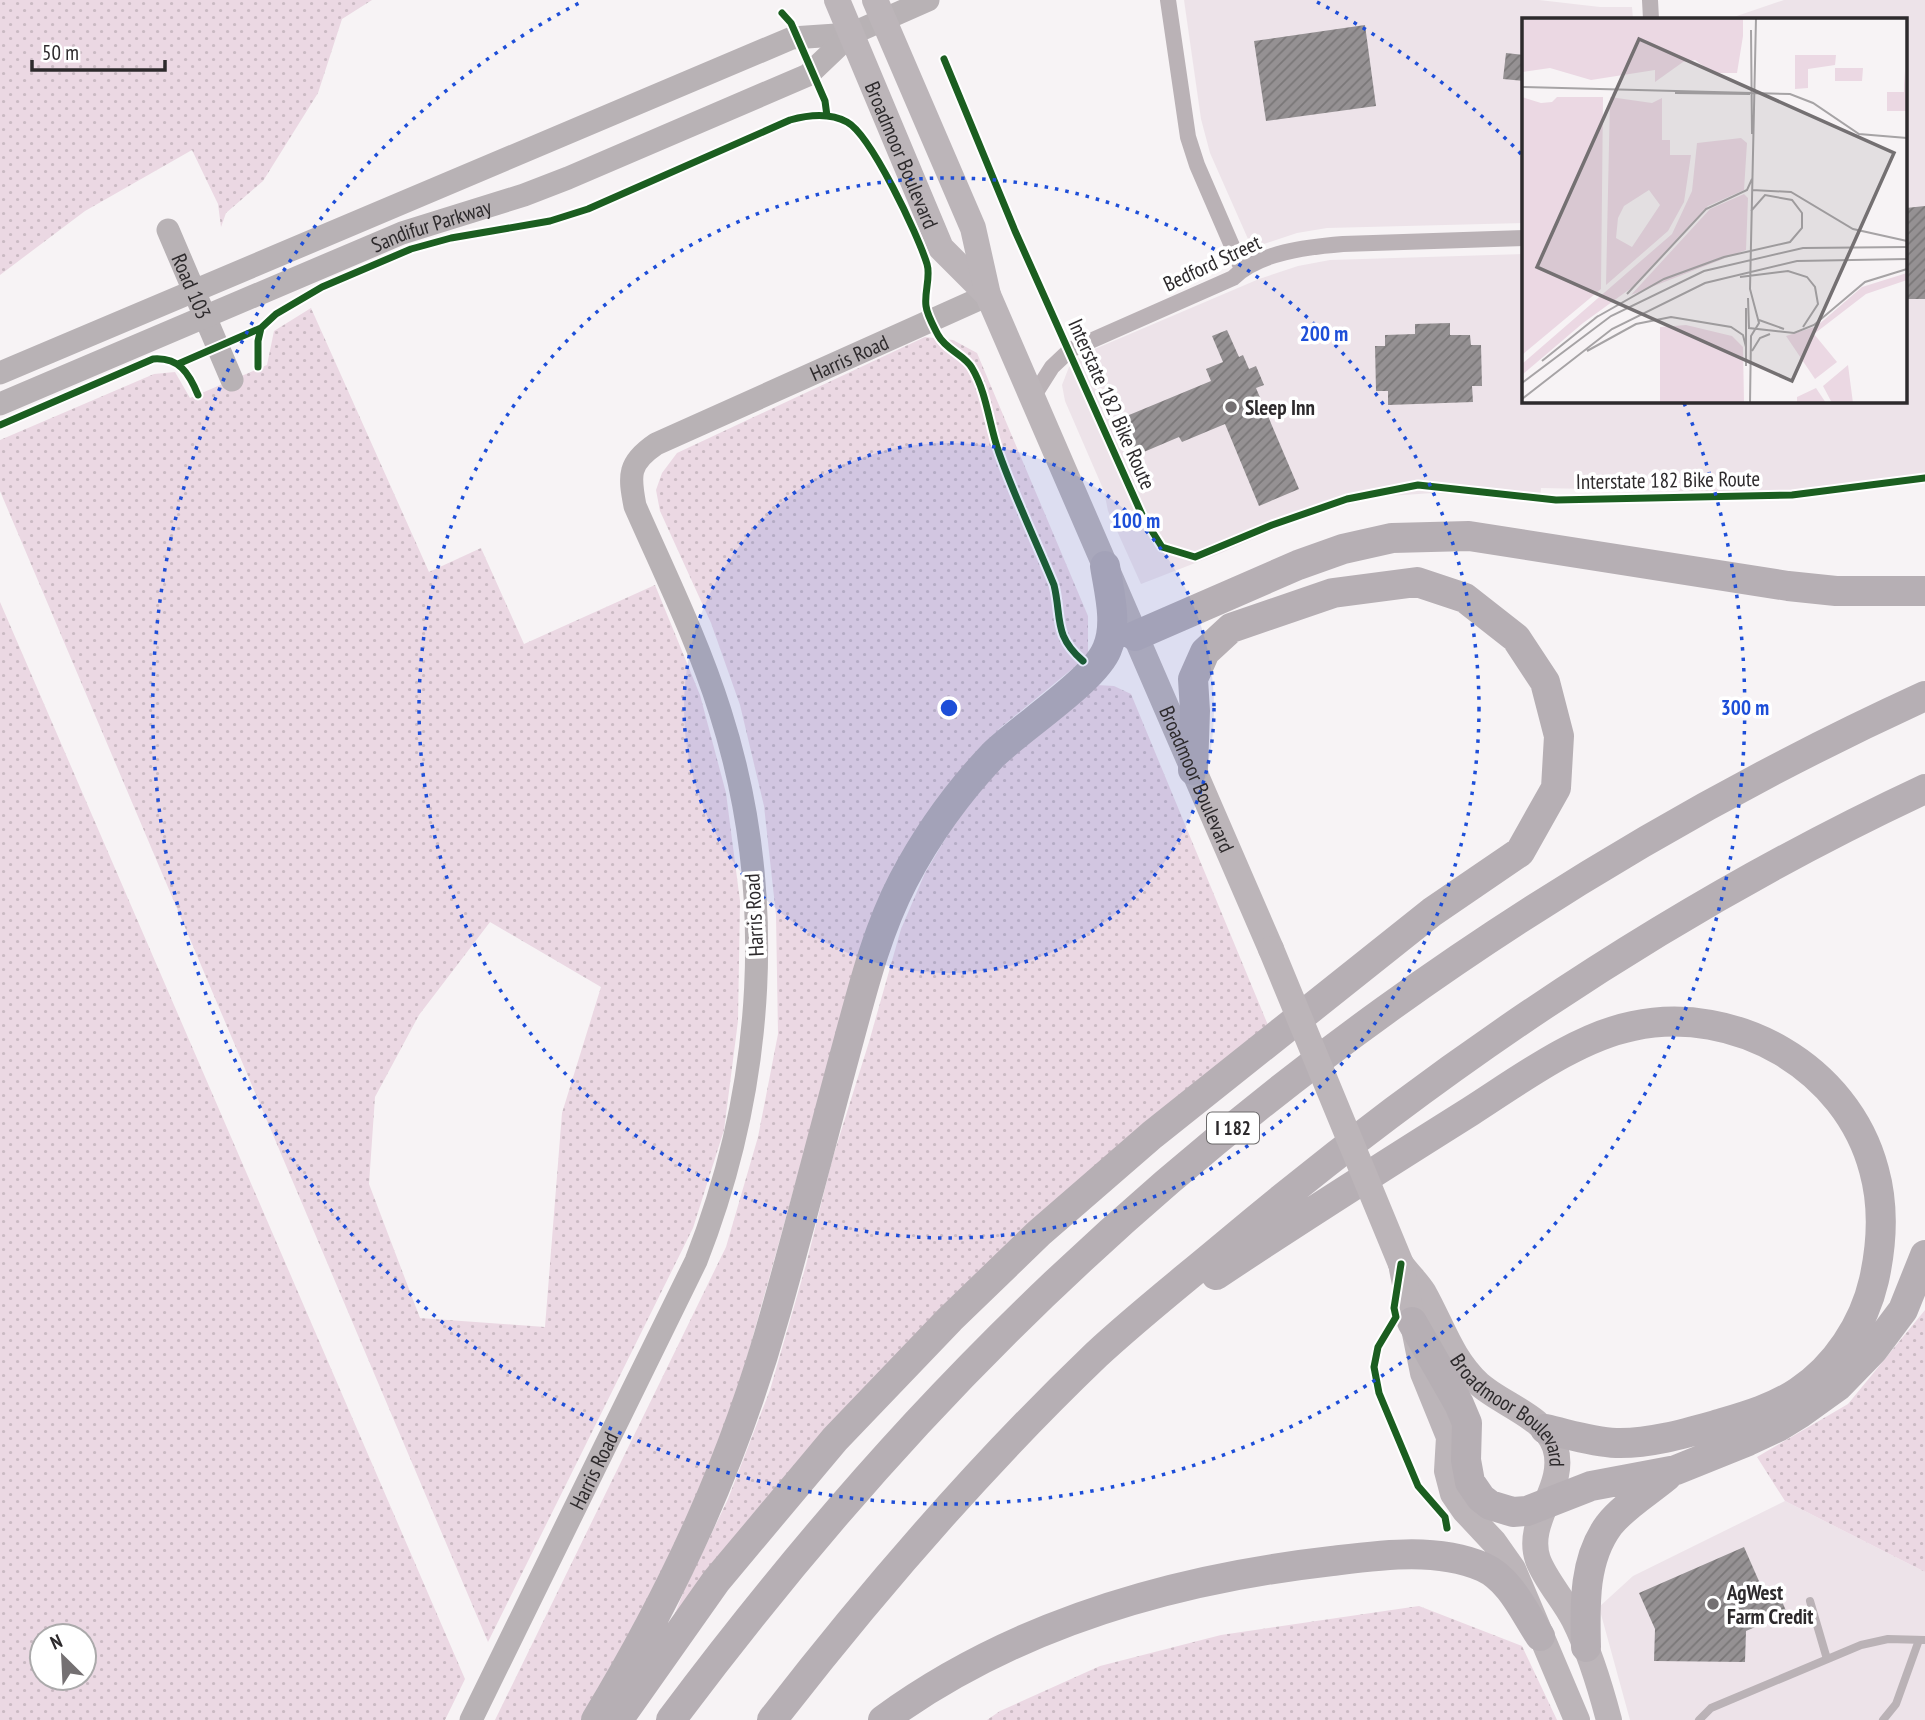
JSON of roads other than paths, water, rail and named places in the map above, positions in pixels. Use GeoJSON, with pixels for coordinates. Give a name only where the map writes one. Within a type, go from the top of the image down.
{"type":"FeatureCollection","features":[{"type":"Feature","properties":{"kind":"highway"},"geometry":{"type":"LineString","coordinates":[[1135,636],[1298,565],[1343,549],[1392,538],[1469,536],[1788,586],[1836,591],[1925,591]]}},
{"type":"Feature","properties":{"kind":"highway"},"geometry":{"type":"LineString","coordinates":[[596,1720],[635,1655],[686,1557],[722,1475],[775,1314],[866,976],[901,885],[928,837],[960,792],[995,754],[1087,676],[1107,650],[1112,618],[1105,566]]}},
{"type":"Feature","properties":{"kind":"highway"},"geometry":{"type":"LineString","coordinates":[[618,1720],[716,1580],[835,1439],[960,1309],[1039,1233],[1152,1135],[1432,912],[1520,852],[1556,788],[1559,736],[1545,682],[1516,638],[1465,598],[1417,582],[1333,593],[1231,628],[1205,652],[1193,679],[1193,770]]}},
{"type":"Feature","properties":{"kind":"highway","name":"I 182"},"geometry":{"type":"LineString","coordinates":[[671,1720],[784,1574],[919,1420],[1064,1276],[1139,1207],[1278,1090],[1448,967],[1620,856],[1799,757],[1925,696]]}},
{"type":"Feature","properties":{"kind":"highway"},"geometry":{"type":"LineString","coordinates":[[772,1720],[841,1632],[957,1498],[1099,1352],[1289,1192],[1415,1094],[1536,1009],[1618,956],[1808,848],[1925,789]]}},
{"type":"Feature","properties":{"kind":"highway"},"geometry":{"type":"LineString","coordinates":[[1099,1352],[1508,1087],[1591,1040],[1631,1026],[1698,1022],[1748,1034],[1789,1055],[1809,1069],[1838,1100],[1853,1121],[1874,1168],[1881,1227],[1878,1261],[1871,1292],[1859,1323],[1822,1371],[1800,1391],[1770,1407],[1739,1418],[1651,1440],[1618,1443],[1545,1429]]}},
{"type":"Feature","properties":{"kind":"highway"},"geometry":{"type":"LineString","coordinates":[[1412,1322],[1467,1423],[1467,1472],[1475,1490],[1490,1505],[1501,1510],[1527,1511],[1591,1486],[1676,1470],[1778,1427],[1838,1385],[1873,1350],[1903,1310],[1925,1255]]}},
{"type":"Feature","properties":{"kind":"highway"},"geometry":{"type":"LineString","coordinates":[[1586,1647],[1586,1590],[1590,1564],[1599,1542],[1609,1524],[1634,1501],[1676,1470]]}},
{"type":"Feature","properties":{"kind":"highway"},"geometry":{"type":"LineString","coordinates":[[883,1720],[904,1704],[980,1660],[1050,1629],[1117,1604],[1214,1578],[1301,1564],[1391,1554],[1460,1559],[1486,1568],[1505,1583],[1540,1636]]}},
{"type":"Feature","properties":{"kind":"main road","name":"Broadmoor Boulevard"},"geometry":{"type":"LineString","coordinates":[[837,0],[941,248],[988,295]]}},
{"type":"Feature","properties":{"kind":"main road","name":"Sandifur Parkway"},"geometry":{"type":"LineString","coordinates":[[0,404],[402,233],[524,195],[568,178],[808,75],[880,10],[928,0]]}},
{"type":"Feature","properties":{"kind":"main road","name":"Broadmoor Boulevard"},"geometry":{"type":"LineString","coordinates":[[880,10],[973,228],[988,295],[1271,949],[1401,1264],[1429,1391],[1449,1437],[1447,1471],[1454,1494],[1513,1569],[1577,1720]]}},
{"type":"Feature","properties":{"kind":"main road","name":"Sandifur Parkway"},"geometry":{"type":"LineString","coordinates":[[0,373],[792,38],[851,34]]}},
{"type":"Feature","properties":{"kind":"main road","name":"Road 103"},"geometry":{"type":"LineString","coordinates":[[168,230],[232,380]]}},
{"type":"Feature","properties":{"kind":"main road","name":"Harris Road"},"geometry":{"type":"LineString","coordinates":[[471,1720],[696,1261],[713,1219],[729,1165],[750,1064],[755,1018],[756,910],[744,802],[730,743],[705,665],[635,506],[631,484],[632,469],[639,458],[656,444],[988,295]]}},
{"type":"Feature","properties":{"kind":"main road","name":"Broadmoor Boulevard"},"geometry":{"type":"LineString","coordinates":[[1401,1264],[1423,1292],[1445,1339],[1471,1376],[1502,1403],[1545,1429],[1555,1447],[1558,1465],[1536,1542],[1538,1560],[1572,1617],[1586,1647],[1609,1720]]}},
{"type":"Feature","properties":{"kind":"street"},"geometry":{"type":"LineString","coordinates":[[1168,0],[1188,137],[1197,165],[1242,269]]}},
{"type":"Feature","properties":{"kind":"street"},"geometry":{"type":"LineString","coordinates":[[1650,0],[1651,18]]}},
{"type":"Feature","properties":{"kind":"street","name":"Bedford Street"},"geometry":{"type":"LineString","coordinates":[[1033,397],[1052,367],[1070,350],[1233,278],[1242,269],[1279,256],[1320,246],[1522,238]]}},
{"type":"Feature","properties":{"kind":"lane"},"geometry":{"type":"LineString","coordinates":[[1810,1601],[1828,1658]]}},
{"type":"Feature","properties":{"kind":"lane"},"geometry":{"type":"LineString","coordinates":[[1699,1720],[1711,1708],[1874,1641],[1922,1640],[1896,1704],[1883,1720]]}},
{"type":"Feature","properties":{"kind":"place","name":"Sleep Inn"},"geometry":{"type":"Point","coordinates":[1231,407]}},
{"type":"Feature","properties":{"kind":"place","name":"AgWest Farm Credit"},"geometry":{"type":"Point","coordinates":[1713,1604]}}]}
